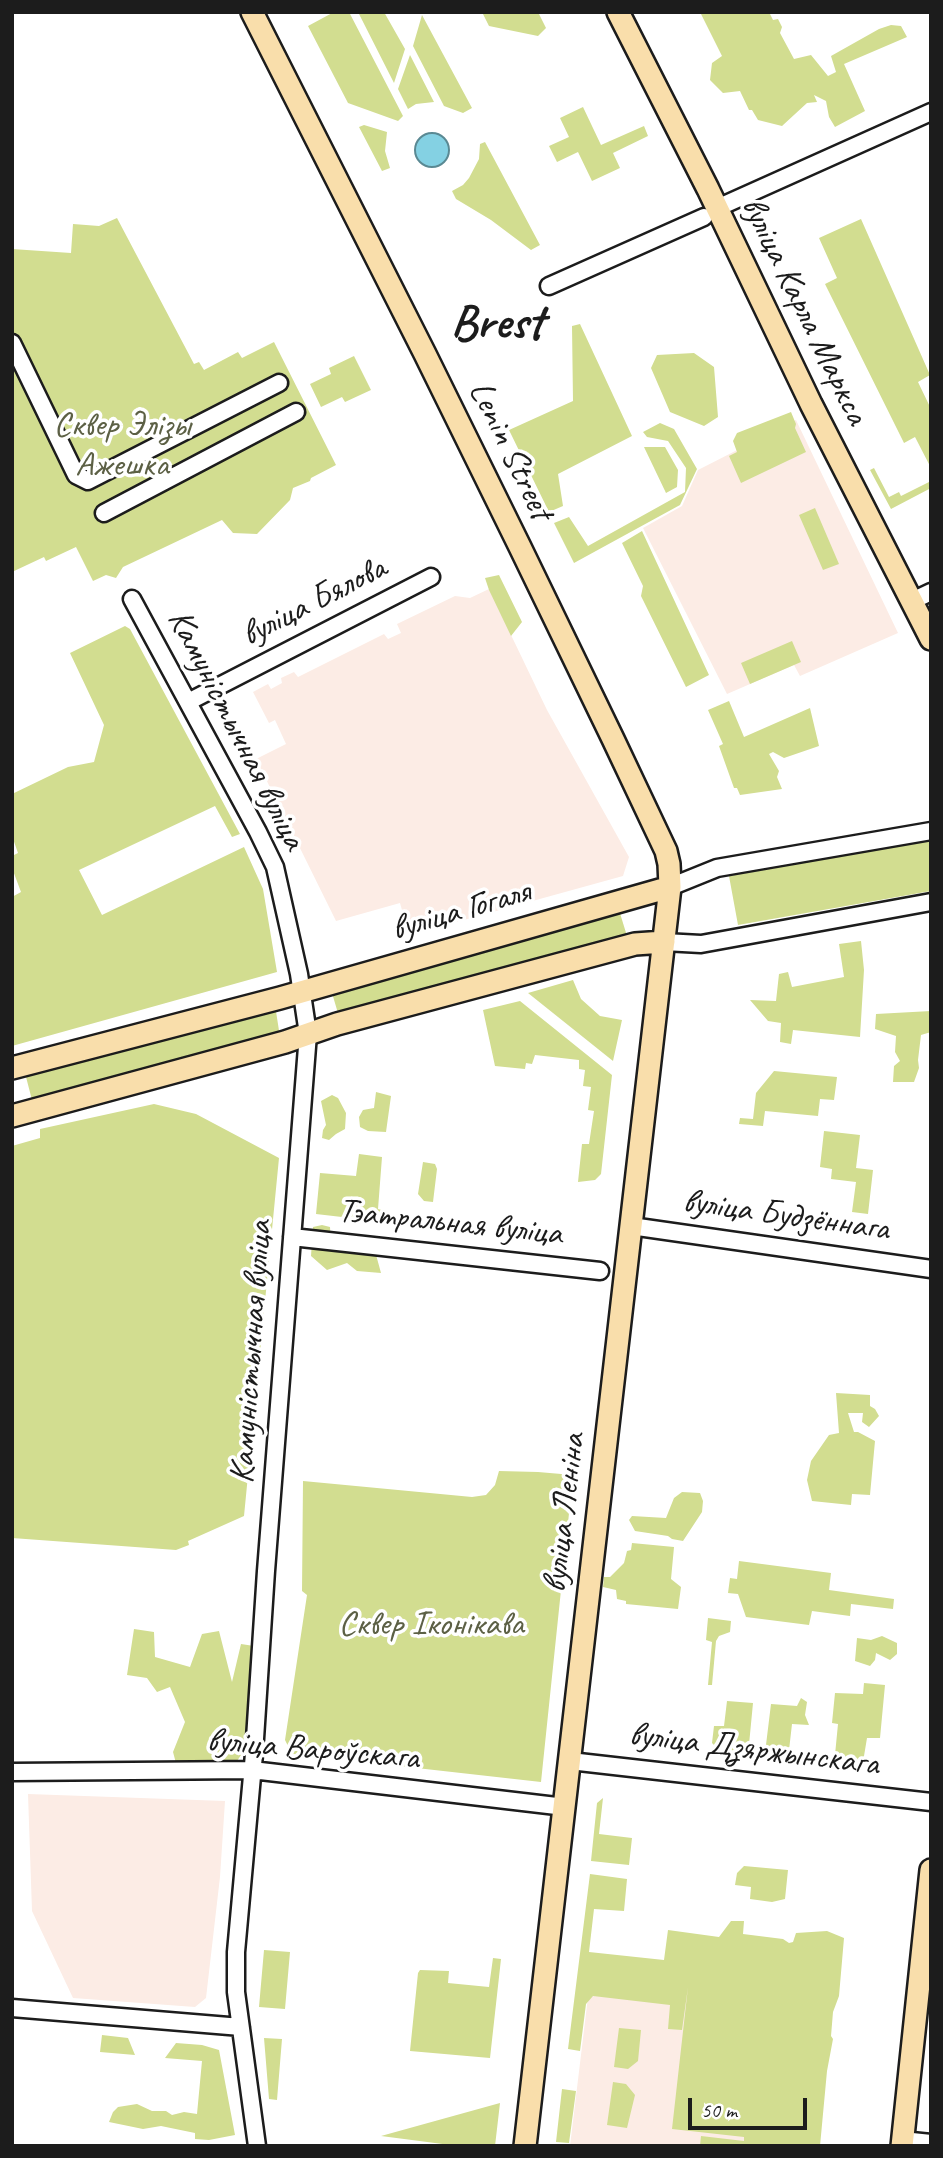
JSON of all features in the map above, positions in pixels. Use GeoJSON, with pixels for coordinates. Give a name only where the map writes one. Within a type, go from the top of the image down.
{"type":"FeatureCollection","features":[{"type":"Feature","properties":{"kind":"main road","name":"Lenin Street"},"geometry":{"type":"LineString","coordinates":[[252,12],[425,354],[613,739],[666,851],[670,887]]}},
{"type":"Feature","properties":{"kind":"main road","name":"вуліца Карла Маркса"},"geometry":{"type":"LineString","coordinates":[[618,12],[710,212],[810,404],[921,596],[931,639]]}},
{"type":"Feature","properties":{"kind":"main road","name":"вуліца Леніна"},"geometry":{"type":"LineString","coordinates":[[525,2146],[670,887]]}},
{"type":"Feature","properties":{"kind":"main road","name":"вуліца Гогаля"},"geometry":{"type":"LineString","coordinates":[[12,1068],[302,991],[670,887]]}},
{"type":"Feature","properties":{"kind":"main road"},"geometry":{"type":"LineString","coordinates":[[12,1116],[337,1024],[635,944],[664,942]]}},
{"type":"Feature","properties":{"kind":"main road"},"geometry":{"type":"LineString","coordinates":[[902,2143],[931,1870]]}},
{"type":"Feature","properties":{"kind":"street"},"geometry":{"type":"LineString","coordinates":[[549,286],[931,112]]}},
{"type":"Feature","properties":{"kind":"street"},"geometry":{"type":"LineString","coordinates":[[12,343],[76,475],[88,481],[279,383]]}},
{"type":"Feature","properties":{"kind":"street"},"geometry":{"type":"LineString","coordinates":[[104,513],[296,412]]}},
{"type":"Feature","properties":{"kind":"street","name":"вуліца Бялова"},"geometry":{"type":"LineString","coordinates":[[188,702],[431,577]]}},
{"type":"Feature","properties":{"kind":"street","name":"Камуністычная вуліца"},"geometry":{"type":"LineString","coordinates":[[132,599],[275,867],[302,991],[308,1034],[236,1952],[236,1992],[257,2146]]}},
{"type":"Feature","properties":{"kind":"street","name":"вуліца Гогаля"},"geometry":{"type":"LineString","coordinates":[[670,887],[717,868],[931,831]]}},
{"type":"Feature","properties":{"kind":"street"},"geometry":{"type":"LineString","coordinates":[[664,942],[701,944],[931,902]]}},
{"type":"Feature","properties":{"kind":"street","name":"вуліца Будзённага"},"geometry":{"type":"LineString","coordinates":[[631,1226],[931,1269]]}},
{"type":"Feature","properties":{"kind":"street","name":"Тэатральная вуліца"},"geometry":{"type":"LineString","coordinates":[[292,1237],[600,1271]]}},
{"type":"Feature","properties":{"kind":"street","name":"вуліца Дзяржынскага"},"geometry":{"type":"LineString","coordinates":[[570,1761],[931,1801]]}},
{"type":"Feature","properties":{"kind":"street","name":"вуліца Вароўскага"},"geometry":{"type":"LineString","coordinates":[[12,1772],[252,1770],[565,1807]]}},
{"type":"Feature","properties":{"kind":"street"},"geometry":{"type":"LineString","coordinates":[[12,2008],[241,2027]]}},
{"type":"Feature","properties":{"kind":"street"},"geometry":{"type":"LineString","coordinates":[[902,2143],[931,2143]]}},
{"type":"Feature","properties":{"kind":"shaded area"},"geometry":{"type":"Polygon","coordinates":[[[796,420],[898,633],[800,676],[794,665],[727,694],[643,528],[682,506],[698,470],[796,420]]]}},
{"type":"Feature","properties":{"kind":"shaded area"},"geometry":{"type":"Polygon","coordinates":[[[489,589],[547,710],[629,857],[623,876],[413,934],[407,928],[400,903],[336,921],[256,759],[286,744],[275,720],[269,723],[253,692],[268,684],[271,689],[282,683],[281,678],[294,672],[298,677],[384,634],[388,639],[401,633],[397,624],[455,596],[470,598],[489,589]]]}},
{"type":"Feature","properties":{"kind":"shaded area"},"geometry":{"type":"Polygon","coordinates":[[[28,1794],[225,1801],[220,1877],[206,1998],[195,2007],[73,1998],[32,1911],[28,1794]]]}},
{"type":"Feature","properties":{"kind":"shaded area"},"geometry":{"type":"Polygon","coordinates":[[[689,1980],[776,1989],[756,2146],[570,2146],[588,1997],[689,1980]]]}},
{"type":"Feature","properties":{"kind":"green space"},"geometry":{"type":"Polygon","coordinates":[[[334,12],[349,12],[403,116],[398,121],[348,103],[308,26],[334,12]]]}},
{"type":"Feature","properties":{"kind":"green space"},"geometry":{"type":"Polygon","coordinates":[[[358,12],[384,12],[405,49],[394,83],[358,12]]]}},
{"type":"Feature","properties":{"kind":"green space"},"geometry":{"type":"Polygon","coordinates":[[[482,12],[538,12],[546,28],[538,36],[489,26],[482,12]]]}},
{"type":"Feature","properties":{"kind":"green space"},"geometry":{"type":"Polygon","coordinates":[[[700,12],[769,12],[773,20],[778,19],[782,27],[780,33],[794,59],[811,55],[828,76],[836,72],[831,56],[879,29],[891,25],[901,26],[907,37],[844,64],[865,111],[835,127],[829,117],[826,101],[814,95],[817,102],[807,103],[782,126],[758,120],[752,110],[749,110],[740,91],[723,93],[710,80],[712,63],[722,56],[700,12]]]}},
{"type":"Feature","properties":{"kind":"green space"},"geometry":{"type":"Polygon","coordinates":[[[422,15],[472,108],[463,113],[444,106],[413,46],[422,15]]]}},
{"type":"Feature","properties":{"kind":"green space"},"geometry":{"type":"Polygon","coordinates":[[[410,55],[434,102],[416,104],[408,109],[398,89],[410,55]]]}},
{"type":"Feature","properties":{"kind":"green space"},"geometry":{"type":"Polygon","coordinates":[[[583,107],[601,145],[644,126],[648,136],[613,153],[620,168],[592,181],[578,152],[557,162],[549,146],[569,137],[560,118],[583,107]]]}},
{"type":"Feature","properties":{"kind":"green space"},"geometry":{"type":"Polygon","coordinates":[[[364,125],[387,132],[385,151],[390,168],[382,171],[359,127],[364,125]]]}},
{"type":"Feature","properties":{"kind":"green space"},"geometry":{"type":"Polygon","coordinates":[[[485,142],[540,245],[531,250],[491,220],[456,199],[452,191],[469,178],[479,159],[480,144],[485,142]]]}},
{"type":"Feature","properties":{"kind":"green space","name":"Сквер Элізы Ажешка"},"geometry":{"type":"Polygon","coordinates":[[[117,218],[194,364],[199,362],[204,370],[238,352],[242,358],[274,342],[336,465],[293,488],[290,500],[257,534],[233,533],[222,520],[123,567],[116,578],[106,575],[93,581],[76,547],[46,561],[44,557],[12,572],[12,249],[71,253],[73,224],[99,226],[117,218]]]}},
{"type":"Feature","properties":{"kind":"green space"},"geometry":{"type":"Polygon","coordinates":[[[861,219],[930,375],[918,382],[931,409],[931,468],[915,437],[904,443],[825,284],[837,278],[819,238],[861,219]]]}},
{"type":"Feature","properties":{"kind":"green space"},"geometry":{"type":"Polygon","coordinates":[[[580,324],[632,436],[558,474],[563,506],[549,512],[509,430],[573,401],[572,326],[580,324]]]}},
{"type":"Feature","properties":{"kind":"green space"},"geometry":{"type":"Polygon","coordinates":[[[694,353],[714,367],[718,417],[704,426],[670,412],[651,368],[657,355],[694,353]]]}},
{"type":"Feature","properties":{"kind":"green space"},"geometry":{"type":"Polygon","coordinates":[[[354,356],[371,390],[345,402],[342,397],[321,407],[310,384],[331,374],[329,368],[354,356]]]}},
{"type":"Feature","properties":{"kind":"green space"},"geometry":{"type":"Polygon","coordinates":[[[791,412],[806,452],[741,483],[729,456],[737,452],[733,441],[737,433],[791,412]]]}},
{"type":"Feature","properties":{"kind":"green space"},"geometry":{"type":"Polygon","coordinates":[[[660,423],[674,429],[697,469],[680,505],[574,563],[554,523],[569,517],[588,546],[685,492],[686,468],[668,441],[647,437],[643,432],[660,423]]]}},
{"type":"Feature","properties":{"kind":"green space"},"geometry":{"type":"Polygon","coordinates":[[[644,447],[665,447],[678,470],[677,487],[666,493],[644,447]]]}},
{"type":"Feature","properties":{"kind":"green space"},"geometry":{"type":"Polygon","coordinates":[[[874,468],[889,497],[899,492],[901,496],[931,481],[931,488],[891,509],[870,470],[874,468]]]}},
{"type":"Feature","properties":{"kind":"green space"},"geometry":{"type":"Polygon","coordinates":[[[815,508],[839,564],[823,570],[799,515],[815,508]]]}},
{"type":"Feature","properties":{"kind":"green space"},"geometry":{"type":"Polygon","coordinates":[[[642,531],[709,675],[686,687],[641,596],[643,586],[622,543],[642,531]]]}},
{"type":"Feature","properties":{"kind":"green space"},"geometry":{"type":"Polygon","coordinates":[[[499,575],[522,622],[511,636],[485,578],[499,575]]]}},
{"type":"Feature","properties":{"kind":"green space"},"geometry":{"type":"Polygon","coordinates":[[[125,626],[130,629],[240,834],[232,837],[215,806],[79,870],[102,915],[244,847],[263,889],[277,972],[12,1046],[12,897],[21,892],[12,868],[12,856],[18,853],[12,836],[12,794],[68,767],[94,762],[104,725],[70,653],[125,626]]]}},
{"type":"Feature","properties":{"kind":"green space"},"geometry":{"type":"Polygon","coordinates":[[[792,641],[801,662],[750,684],[741,663],[792,641]]]}},
{"type":"Feature","properties":{"kind":"green space"},"geometry":{"type":"Polygon","coordinates":[[[729,701],[744,737],[810,708],[819,746],[784,758],[773,752],[769,754],[779,771],[777,777],[782,789],[740,795],[737,788],[734,788],[719,746],[723,744],[708,710],[729,701]]]}},
{"type":"Feature","properties":{"kind":"green space"},"geometry":{"type":"Polygon","coordinates":[[[931,840],[931,891],[738,925],[729,876],[931,840]]]}},
{"type":"Feature","properties":{"kind":"green space"},"geometry":{"type":"Polygon","coordinates":[[[619,910],[627,936],[340,1020],[332,993],[619,910]]]}},
{"type":"Feature","properties":{"kind":"green space"},"geometry":{"type":"Polygon","coordinates":[[[861,941],[864,970],[860,1037],[793,1030],[791,1044],[780,1042],[781,1023],[768,1021],[750,1000],[776,1001],[779,974],[788,972],[792,987],[844,977],[839,944],[861,941]]]}},
{"type":"Feature","properties":{"kind":"green space"},"geometry":{"type":"Polygon","coordinates":[[[573,980],[581,999],[600,1016],[622,1020],[613,1061],[528,993],[573,980]]]}},
{"type":"Feature","properties":{"kind":"green space"},"geometry":{"type":"Polygon","coordinates":[[[520,1001],[612,1075],[601,1174],[595,1180],[578,1182],[582,1144],[589,1144],[594,1111],[588,1110],[591,1087],[583,1086],[585,1070],[579,1069],[579,1060],[535,1055],[532,1064],[526,1063],[525,1069],[495,1066],[483,1010],[520,1001]]]}},
{"type":"Feature","properties":{"kind":"green space"},"geometry":{"type":"Polygon","coordinates":[[[275,1005],[280,1037],[33,1104],[25,1073],[275,1005]]]}},
{"type":"Feature","properties":{"kind":"green space"},"geometry":{"type":"Polygon","coordinates":[[[931,1011],[931,1032],[921,1035],[919,1068],[914,1082],[893,1082],[894,1066],[900,1061],[895,1052],[896,1036],[875,1029],[876,1014],[931,1011]]]}},
{"type":"Feature","properties":{"kind":"green space"},"geometry":{"type":"Polygon","coordinates":[[[774,1071],[837,1077],[834,1100],[820,1099],[818,1116],[765,1111],[763,1126],[739,1124],[740,1118],[753,1119],[756,1093],[774,1071]]]}},
{"type":"Feature","properties":{"kind":"green space"},"geometry":{"type":"Polygon","coordinates":[[[376,1092],[391,1096],[386,1132],[368,1131],[360,1127],[359,1117],[363,1110],[374,1108],[376,1092]]]}},
{"type":"Feature","properties":{"kind":"green space"},"geometry":{"type":"Polygon","coordinates":[[[332,1095],[338,1098],[346,1113],[345,1129],[329,1140],[322,1138],[326,1125],[321,1101],[332,1095]]]}},
{"type":"Feature","properties":{"kind":"green space"},"geometry":{"type":"Polygon","coordinates":[[[154,1104],[196,1114],[279,1158],[244,1516],[188,1541],[189,1545],[176,1550],[12,1538],[12,1146],[40,1138],[40,1129],[154,1104]]]}},
{"type":"Feature","properties":{"kind":"green space"},"geometry":{"type":"Polygon","coordinates":[[[824,1131],[860,1135],[856,1168],[873,1170],[868,1214],[852,1212],[856,1182],[831,1179],[832,1169],[820,1167],[824,1131]]]}},
{"type":"Feature","properties":{"kind":"green space"},"geometry":{"type":"Polygon","coordinates":[[[359,1154],[382,1157],[378,1209],[385,1211],[385,1222],[316,1214],[320,1173],[356,1176],[359,1154]]]}},
{"type":"Feature","properties":{"kind":"green space"},"geometry":{"type":"Polygon","coordinates":[[[423,1162],[435,1164],[437,1169],[433,1202],[424,1201],[418,1194],[423,1162]]]}},
{"type":"Feature","properties":{"kind":"green space"},"geometry":{"type":"Polygon","coordinates":[[[313,1227],[330,1227],[331,1244],[375,1251],[381,1273],[357,1271],[347,1263],[327,1270],[311,1256],[313,1227]]]}},
{"type":"Feature","properties":{"kind":"green space"},"geometry":{"type":"Polygon","coordinates":[[[836,1393],[870,1395],[870,1406],[879,1416],[869,1427],[862,1422],[863,1413],[848,1413],[854,1432],[875,1441],[870,1495],[852,1494],[851,1505],[812,1501],[807,1480],[811,1461],[829,1435],[839,1433],[836,1393]]]}},
{"type":"Feature","properties":{"kind":"green space","name":"Сквер Іконікава"},"geometry":{"type":"Polygon","coordinates":[[[499,1471],[573,1475],[541,1782],[292,1754],[285,1740],[307,1595],[302,1591],[303,1481],[472,1497],[486,1495],[495,1485],[499,1471]]]}},
{"type":"Feature","properties":{"kind":"green space"},"geometry":{"type":"Polygon","coordinates":[[[682,1492],[700,1493],[703,1501],[702,1512],[683,1541],[635,1531],[629,1520],[632,1516],[666,1518],[674,1498],[682,1492]]]}},
{"type":"Feature","properties":{"kind":"green space"},"geometry":{"type":"Polygon","coordinates":[[[632,1543],[674,1547],[671,1579],[681,1587],[678,1609],[626,1604],[626,1601],[617,1599],[616,1590],[603,1587],[604,1577],[610,1577],[624,1563],[632,1543]]]}},
{"type":"Feature","properties":{"kind":"green space"},"geometry":{"type":"Polygon","coordinates":[[[739,1561],[831,1573],[829,1590],[894,1599],[893,1609],[851,1604],[850,1616],[812,1611],[809,1625],[746,1617],[738,1594],[728,1593],[730,1578],[737,1579],[739,1561]]]}},
{"type":"Feature","properties":{"kind":"green space"},"geometry":{"type":"Polygon","coordinates":[[[708,1618],[731,1621],[730,1632],[719,1636],[716,1641],[712,1685],[708,1685],[712,1642],[706,1640],[708,1618]]]}},
{"type":"Feature","properties":{"kind":"green space"},"geometry":{"type":"Polygon","coordinates":[[[134,1629],[154,1632],[155,1657],[190,1667],[202,1634],[219,1631],[232,1682],[241,1644],[254,1646],[251,1740],[237,1761],[177,1767],[173,1752],[185,1722],[170,1687],[157,1692],[147,1678],[127,1675],[134,1629]]]}},
{"type":"Feature","properties":{"kind":"green space"},"geometry":{"type":"Polygon","coordinates":[[[882,1636],[897,1643],[897,1654],[890,1660],[876,1653],[870,1666],[855,1661],[857,1638],[871,1640],[882,1636]]]}},
{"type":"Feature","properties":{"kind":"green space"},"geometry":{"type":"Polygon","coordinates":[[[864,1683],[885,1685],[880,1738],[867,1738],[862,1768],[834,1765],[838,1724],[832,1723],[835,1693],[863,1694],[864,1683]]]}},
{"type":"Feature","properties":{"kind":"green space"},"geometry":{"type":"Polygon","coordinates":[[[801,1698],[807,1702],[805,1715],[809,1725],[792,1724],[788,1759],[765,1753],[771,1704],[797,1706],[801,1698]]]}},
{"type":"Feature","properties":{"kind":"green space"},"geometry":{"type":"Polygon","coordinates":[[[727,1701],[753,1703],[748,1755],[721,1752],[712,1743],[714,1726],[724,1726],[727,1701]]]}},
{"type":"Feature","properties":{"kind":"green space"},"geometry":{"type":"Polygon","coordinates":[[[603,1798],[599,1834],[632,1838],[629,1865],[591,1861],[597,1803],[603,1798]]]}},
{"type":"Feature","properties":{"kind":"green space"},"geometry":{"type":"Polygon","coordinates":[[[744,1866],[788,1870],[785,1899],[772,1902],[750,1899],[751,1887],[735,1885],[737,1873],[744,1866]]]}},
{"type":"Feature","properties":{"kind":"green space"},"geometry":{"type":"Polygon","coordinates":[[[590,1874],[627,1879],[624,1911],[594,1909],[589,1952],[664,1960],[668,1930],[719,1937],[731,1921],[744,1921],[743,1934],[783,1939],[789,1943],[793,1942],[796,1933],[827,1931],[844,1938],[839,1996],[833,2012],[833,2039],[820,2146],[700,2146],[701,2136],[744,2141],[744,2137],[672,2129],[688,1987],[682,2030],[668,2029],[670,2005],[593,1996],[586,2004],[580,2051],[568,2049],[590,1874]]]}},
{"type":"Feature","properties":{"kind":"green space"},"geometry":{"type":"Polygon","coordinates":[[[264,1950],[290,1952],[285,2009],[259,2007],[264,1950]]]}},
{"type":"Feature","properties":{"kind":"green space"},"geometry":{"type":"Polygon","coordinates":[[[493,1958],[501,1959],[490,2058],[410,2051],[420,1970],[449,1971],[448,1983],[489,1987],[493,1958]]]}},
{"type":"Feature","properties":{"kind":"green space"},"geometry":{"type":"Polygon","coordinates":[[[619,2028],[641,2030],[638,2061],[628,2069],[614,2067],[619,2028]]]}},
{"type":"Feature","properties":{"kind":"green space"},"geometry":{"type":"Polygon","coordinates":[[[102,2035],[128,2038],[135,2055],[100,2052],[102,2035]]]}},
{"type":"Feature","properties":{"kind":"green space"},"geometry":{"type":"Polygon","coordinates":[[[264,2038],[282,2039],[277,2100],[269,2099],[264,2038]]]}},
{"type":"Feature","properties":{"kind":"green space"},"geometry":{"type":"Polygon","coordinates":[[[176,2043],[202,2045],[219,2050],[235,2135],[209,2140],[195,2139],[195,2133],[161,2126],[143,2129],[109,2122],[118,2107],[137,2104],[152,2111],[166,2111],[172,2115],[184,2112],[197,2114],[202,2061],[165,2058],[176,2043]]]}},
{"type":"Feature","properties":{"kind":"green space"},"geometry":{"type":"Polygon","coordinates":[[[613,2082],[626,2084],[635,2095],[627,2128],[607,2125],[613,2082]]]}},
{"type":"Feature","properties":{"kind":"green space"},"geometry":{"type":"Polygon","coordinates":[[[562,2089],[576,2091],[569,2143],[556,2142],[562,2089]]]}},
{"type":"Feature","properties":{"kind":"green space"},"geometry":{"type":"Polygon","coordinates":[[[500,2103],[495,2146],[458,2146],[381,2136],[500,2103]]]}},
{"type":"Feature","properties":{"kind":"water"},"geometry":{"type":"Polygon","coordinates":[[[432,133],[444,138],[449,150],[444,162],[432,167],[420,162],[415,150],[420,138],[432,133]]]}},
{"type":"Feature","properties":{"kind":"district","name":"Brest"},"geometry":{"type":"Point","coordinates":[497,325]}}]}
